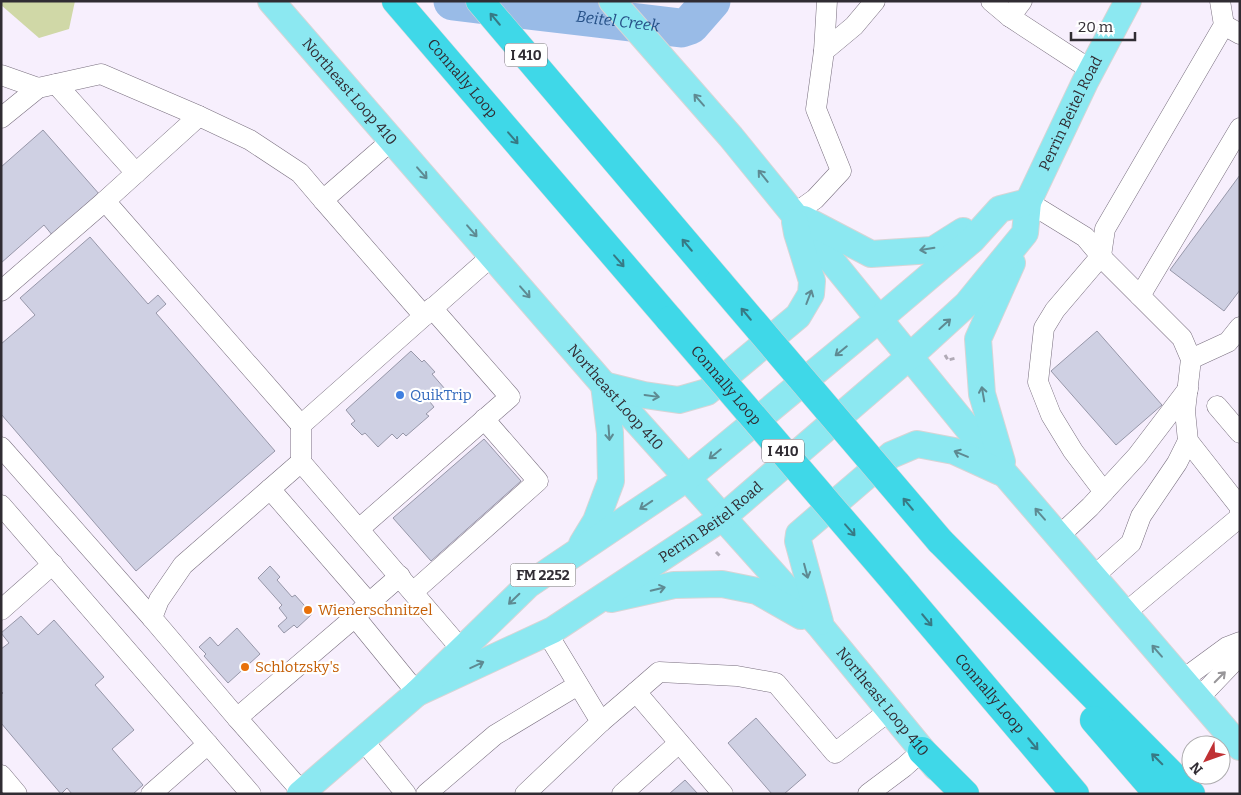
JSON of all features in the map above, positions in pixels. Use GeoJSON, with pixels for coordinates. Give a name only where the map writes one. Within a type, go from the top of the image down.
{"type":"FeatureCollection","features":[{"type":"Feature","properties":{"kind":"highway","name":"Connally Loop"},"geometry":{"type":"LineString","coordinates":[[396,1],[1075,794]]}},
{"type":"Feature","properties":{"kind":"highway","name":"I 410"},"geometry":{"type":"LineString","coordinates":[[480,1],[1158,794]]}},
{"type":"Feature","properties":{"kind":"highway"},"geometry":{"type":"LineString","coordinates":[[940,541],[1191,794]]}},
{"type":"Feature","properties":{"kind":"highway"},"geometry":{"type":"LineString","coordinates":[[922,751],[965,794]]}},
{"type":"Feature","properties":{"kind":"main road","name":"Northeast Loop 410"},"geometry":{"type":"LineString","coordinates":[[271,1],[604,385],[821,627],[959,794]]}},
{"type":"Feature","properties":{"kind":"main road"},"geometry":{"type":"LineString","coordinates":[[612,1],[731,137],[878,320],[1006,474],[1240,746]]}},
{"type":"Feature","properties":{"kind":"main road","name":"Perrin Beitel Road"},"geometry":{"type":"LineString","coordinates":[[417,693],[547,633],[594,604],[722,518],[909,357],[967,304],[1025,233],[1028,202],[1091,70],[1128,1]]}},
{"type":"Feature","properties":{"kind":"main road"},"geometry":{"type":"LineString","coordinates":[[794,214],[871,254],[933,250],[1000,209],[1028,202]]}},
{"type":"Feature","properties":{"kind":"main road","name":"Perrin Beitel Road"},"geometry":{"type":"LineString","coordinates":[[301,793],[417,693],[528,585],[687,478],[972,240],[1000,209]]}},
{"type":"Feature","properties":{"kind":"main road"},"geometry":{"type":"LineString","coordinates":[[579,549],[596,520],[611,481],[610,433],[604,385],[644,395],[679,400],[707,392],[798,316],[812,294],[812,281],[797,233],[794,214]]}},
{"type":"Feature","properties":{"kind":"main road"},"geometry":{"type":"LineString","coordinates":[[1006,474],[982,394],[978,339],[1025,233]]}},
{"type":"Feature","properties":{"kind":"main road"},"geometry":{"type":"LineString","coordinates":[[821,627],[800,549],[799,534],[891,455],[917,444],[954,451],[1006,474]]}},
{"type":"Feature","properties":{"kind":"main road"},"geometry":{"type":"LineString","coordinates":[[594,604],[674,585],[722,584],[757,591],[821,627]]}},
{"type":"Feature","properties":{"kind":"lane"},"geometry":{"type":"LineString","coordinates":[[794,214],[815,199],[841,171],[816,109],[824,51],[827,1]]}},
{"type":"Feature","properties":{"kind":"lane"},"geometry":{"type":"LineString","coordinates":[[824,51],[854,26],[874,1]]}},
{"type":"Feature","properties":{"kind":"lane"},"geometry":{"type":"LineString","coordinates":[[991,1],[1016,9],[1091,70]]}},
{"type":"Feature","properties":{"kind":"lane"},"geometry":{"type":"LineString","coordinates":[[1104,492],[1073,451],[1050,415],[1038,382],[1044,328],[1055,310],[1101,256],[1105,229],[1232,30],[1220,1]]}},
{"type":"Feature","properties":{"kind":"lane"},"geometry":{"type":"LineString","coordinates":[[1,118],[47,86],[101,74],[250,140],[300,173],[323,200],[510,397],[359,529]]}},
{"type":"Feature","properties":{"kind":"lane"},"geometry":{"type":"LineString","coordinates":[[1,75],[47,86],[136,173]]}},
{"type":"Feature","properties":{"kind":"lane"},"geometry":{"type":"LineString","coordinates":[[1,291],[199,116]]}},
{"type":"Feature","properties":{"kind":"lane"},"geometry":{"type":"LineString","coordinates":[[1140,296],[1240,128]]}},
{"type":"Feature","properties":{"kind":"lane"},"geometry":{"type":"LineString","coordinates":[[323,200],[392,140]]}},
{"type":"Feature","properties":{"kind":"lane"},"geometry":{"type":"LineString","coordinates":[[105,201],[301,425],[301,462],[462,650]]}},
{"type":"Feature","properties":{"kind":"lane"},"geometry":{"type":"LineString","coordinates":[[1028,202],[1085,237],[1101,256],[1182,338],[1191,359],[1185,410],[1188,441],[1239,506],[1240,515],[1125,613]]}},
{"type":"Feature","properties":{"kind":"lane"},"geometry":{"type":"LineString","coordinates":[[301,425],[493,255]]}},
{"type":"Feature","properties":{"kind":"lane"},"geometry":{"type":"LineString","coordinates":[[1191,359],[1228,342],[1240,327]]}},
{"type":"Feature","properties":{"kind":"lane"},"geometry":{"type":"LineString","coordinates":[[1059,536],[1104,492],[1137,456],[1189,388]]}},
{"type":"Feature","properties":{"kind":"lane"},"geometry":{"type":"LineString","coordinates":[[1217,406],[1240,433]]}},
{"type":"Feature","properties":{"kind":"lane"},"geometry":{"type":"LineString","coordinates":[[413,592],[538,481],[484,419]]}},
{"type":"Feature","properties":{"kind":"lane"},"geometry":{"type":"LineString","coordinates":[[1094,576],[1131,543],[1141,516],[1177,462],[1188,441]]}},
{"type":"Feature","properties":{"kind":"lane"},"geometry":{"type":"LineString","coordinates":[[1,447],[152,618],[301,793]]}},
{"type":"Feature","properties":{"kind":"lane"},"geometry":{"type":"LineString","coordinates":[[152,618],[160,600],[184,566],[301,462]]}},
{"type":"Feature","properties":{"kind":"lane"},"geometry":{"type":"LineString","coordinates":[[270,489],[369,603]]}},
{"type":"Feature","properties":{"kind":"lane"},"geometry":{"type":"LineString","coordinates":[[1,504],[251,794]]}},
{"type":"Feature","properties":{"kind":"lane"},"geometry":{"type":"LineString","coordinates":[[1,610],[53,564]]}},
{"type":"Feature","properties":{"kind":"lane"},"geometry":{"type":"LineString","coordinates":[[237,718],[400,576]]}},
{"type":"Feature","properties":{"kind":"lane"},"geometry":{"type":"LineString","coordinates":[[355,617],[417,693]]}},
{"type":"Feature","properties":{"kind":"lane"},"geometry":{"type":"LineString","coordinates":[[547,633],[601,722]]}},
{"type":"Feature","properties":{"kind":"lane"},"geometry":{"type":"LineString","coordinates":[[1190,690],[1227,647],[1240,642]]}},
{"type":"Feature","properties":{"kind":"lane"},"geometry":{"type":"LineString","coordinates":[[1190,690],[1240,655]]}},
{"type":"Feature","properties":{"kind":"lane"},"geometry":{"type":"LineString","coordinates":[[525,794],[601,722],[659,672],[737,676],[776,683],[835,753],[889,711]]}},
{"type":"Feature","properties":{"kind":"lane"},"geometry":{"type":"LineString","coordinates":[[426,794],[495,735],[578,684]]}},
{"type":"Feature","properties":{"kind":"lane"},"geometry":{"type":"LineString","coordinates":[[636,692],[723,794]]}},
{"type":"Feature","properties":{"kind":"lane"},"geometry":{"type":"LineString","coordinates":[[363,740],[406,794]]}},
{"type":"Feature","properties":{"kind":"lane"},"geometry":{"type":"LineString","coordinates":[[622,794],[679,743]]}},
{"type":"Feature","properties":{"kind":"lane"},"geometry":{"type":"LineString","coordinates":[[151,794],[208,744]]}},
{"type":"Feature","properties":{"kind":"lane"},"geometry":{"type":"LineString","coordinates":[[868,794],[922,751]]}},
{"type":"Feature","properties":{"kind":"lane"},"geometry":{"type":"LineString","coordinates":[[1,775],[17,794]]}},
{"type":"Feature","properties":{"kind":"path"},"geometry":{"type":"LineString","coordinates":[[943,353],[948,360],[961,357]]}},
{"type":"Feature","properties":{"kind":"path"},"geometry":{"type":"LineString","coordinates":[[716,552],[721,557]]}},
{"type":"Feature","properties":{"kind":"green space"},"geometry":{"type":"Polygon","coordinates":[[[1,1],[75,1],[69,29],[39,38],[1,5],[1,1]]]}},
{"type":"Feature","properties":{"kind":"building"},"geometry":{"type":"Polygon","coordinates":[[[43,130],[100,195],[53,236],[44,225],[1,263],[1,167],[43,130]]]}},
{"type":"Feature","properties":{"kind":"building"},"geometry":{"type":"Polygon","coordinates":[[[1240,175],[1240,290],[1224,311],[1170,270],[1240,175]]]}},
{"type":"Feature","properties":{"kind":"building"},"geometry":{"type":"Polygon","coordinates":[[[90,237],[148,304],[158,295],[166,304],[156,313],[275,451],[136,571],[1,414],[1,344],[35,315],[20,298],[90,237]]]}},
{"type":"Feature","properties":{"kind":"building"},"geometry":{"type":"Polygon","coordinates":[[[1097,331],[1162,405],[1116,445],[1051,371],[1097,331]]]}},
{"type":"Feature","properties":{"kind":"building","name":"QuikTrip"},"geometry":{"type":"Polygon","coordinates":[[[411,351],[422,362],[424,360],[435,372],[432,374],[445,389],[430,402],[434,407],[426,414],[429,416],[406,436],[403,433],[397,439],[392,434],[378,447],[365,433],[362,435],[351,424],[355,421],[346,410],[411,351]]]}},
{"type":"Feature","properties":{"kind":"building","name":"QuikTrip"},"geometry":{"type":"Polygon","coordinates":[[[484,439],[521,481],[431,561],[393,518],[484,439]]]}},
{"type":"Feature","properties":{"kind":"building"},"geometry":{"type":"Polygon","coordinates":[[[270,566],[280,577],[277,580],[292,597],[295,595],[312,614],[297,628],[294,625],[284,633],[278,626],[287,618],[279,608],[282,605],[258,578],[270,566]]]}},
{"type":"Feature","properties":{"kind":"building"},"geometry":{"type":"Polygon","coordinates":[[[21,616],[38,635],[54,620],[104,677],[95,685],[134,730],[112,749],[143,785],[133,794],[72,794],[67,788],[61,794],[1,723],[1,695],[3,693],[1,691],[1,649],[9,643],[1,633],[21,616]]]}},
{"type":"Feature","properties":{"kind":"building"},"geometry":{"type":"Polygon","coordinates":[[[237,628],[260,654],[228,683],[204,656],[206,654],[199,647],[210,637],[218,646],[237,628]]]}},
{"type":"Feature","properties":{"kind":"building"},"geometry":{"type":"Polygon","coordinates":[[[756,718],[806,775],[784,794],[772,794],[728,743],[756,718]]]}},
{"type":"Feature","properties":{"kind":"building"},"geometry":{"type":"Polygon","coordinates":[[[685,780],[698,794],[669,794],[685,780]]]}},
{"type":"Feature","properties":{"kind":"waterway","name":"Beitel Creek"},"geometry":{"type":"LineString","coordinates":[[453,1],[681,28],[690,25],[711,1]]}},
{"type":"Feature","properties":{"kind":"place","name":"QuikTrip"},"geometry":{"type":"Point","coordinates":[400,395]}},
{"type":"Feature","properties":{"kind":"place","name":"Wienerschnitzel"},"geometry":{"type":"Point","coordinates":[308,610]}},
{"type":"Feature","properties":{"kind":"place","name":"Schlotzsky's"},"geometry":{"type":"Point","coordinates":[245,667]}}]}
